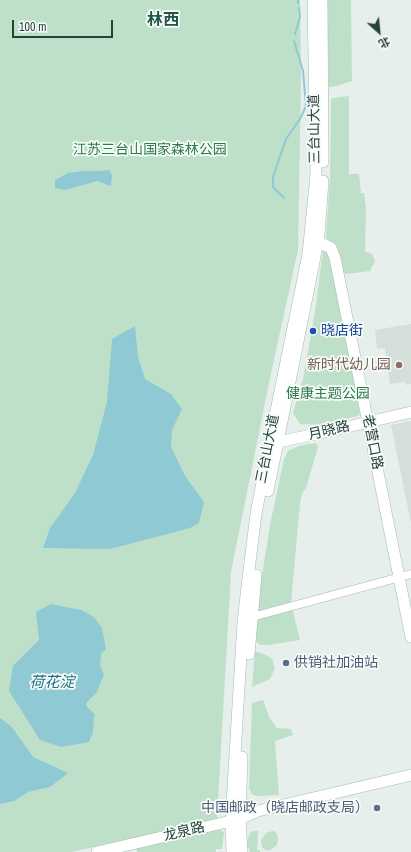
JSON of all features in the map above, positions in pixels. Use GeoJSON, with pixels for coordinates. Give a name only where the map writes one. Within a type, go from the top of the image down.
{"type":"FeatureCollection","features":[{"type":"Feature","properties":{"kind":"main road","name":"三台山大道"},"geometry":{"type":"LineString","coordinates":[[313,0],[316,175],[313,241]]}},
{"type":"Feature","properties":{"kind":"main road","name":"三台山大道"},"geometry":{"type":"LineString","coordinates":[[232,852],[236,820],[256,514],[274,441],[308,254],[313,241],[323,178],[324,104],[322,0]]}},
{"type":"Feature","properties":{"kind":"main road","name":"老营口路"},"geometry":{"type":"LineString","coordinates":[[313,241],[331,248],[335,258],[411,637]]}},
{"type":"Feature","properties":{"kind":"main road","name":"月晓路"},"geometry":{"type":"LineString","coordinates":[[274,441],[321,433],[411,412]]}},
{"type":"Feature","properties":{"kind":"main road","name":"龙泉路"},"geometry":{"type":"LineString","coordinates":[[97,852],[236,820],[258,811],[411,775]]}},
{"type":"Feature","properties":{"kind":"main road","name":"三台山大道"},"geometry":{"type":"LineString","coordinates":[[236,820],[242,852]]}},
{"type":"Feature","properties":{"kind":"street"},"geometry":{"type":"LineString","coordinates":[[248,619],[411,574]]}},
{"type":"Feature","properties":{"kind":"shaded area","name":"新时代幼儿园"},"geometry":{"type":"Polygon","coordinates":[[[411,324],[411,384],[406,385],[405,382],[390,384],[385,348],[377,349],[375,330],[411,324]]]}},
{"type":"Feature","properties":{"kind":"shaded area"},"geometry":{"type":"Polygon","coordinates":[[[411,421],[411,523],[391,425],[411,421]]]}},
{"type":"Feature","properties":{"kind":"green space","name":"江苏三台山国家森林公园"},"geometry":{"type":"Polygon","coordinates":[[[0,0],[300,0],[301,77],[298,250],[270,378],[231,572],[217,819],[72,852],[0,852],[0,0]]]}},
{"type":"Feature","properties":{"kind":"green space"},"geometry":{"type":"Polygon","coordinates":[[[327,0],[351,0],[352,81],[329,87],[327,0]]]}},
{"type":"Feature","properties":{"kind":"green space"},"geometry":{"type":"Polygon","coordinates":[[[349,96],[349,174],[359,174],[361,193],[364,193],[366,208],[365,251],[372,254],[375,261],[370,271],[346,274],[343,272],[338,248],[326,237],[330,176],[331,100],[333,98],[349,96]]]}},
{"type":"Feature","properties":{"kind":"green space","name":"健康主题公园"},"geometry":{"type":"Polygon","coordinates":[[[323,250],[329,250],[360,415],[324,425],[300,424],[293,413],[303,379],[315,312],[323,250]]]}},
{"type":"Feature","properties":{"kind":"green space"},"geometry":{"type":"Polygon","coordinates":[[[316,443],[318,447],[300,503],[291,603],[300,640],[260,645],[255,640],[261,581],[271,520],[284,459],[288,451],[299,446],[316,443]]]}},
{"type":"Feature","properties":{"kind":"green space"},"geometry":{"type":"Polygon","coordinates":[[[255,651],[272,659],[275,668],[270,679],[252,687],[255,651]]]}},
{"type":"Feature","properties":{"kind":"green space"},"geometry":{"type":"Polygon","coordinates":[[[263,700],[269,717],[277,728],[291,729],[293,735],[275,741],[279,795],[256,796],[252,794],[249,788],[252,703],[263,700]]]}},
{"type":"Feature","properties":{"kind":"green space"},"geometry":{"type":"Polygon","coordinates":[[[213,827],[224,832],[222,849],[216,849],[216,852],[137,852],[136,848],[213,827]]]}},
{"type":"Feature","properties":{"kind":"green space"},"geometry":{"type":"Polygon","coordinates":[[[258,831],[257,850],[260,850],[260,852],[250,852],[247,844],[250,833],[258,831]]]}},
{"type":"Feature","properties":{"kind":"green space"},"geometry":{"type":"Polygon","coordinates":[[[272,831],[277,834],[278,841],[276,846],[267,851],[262,847],[261,841],[266,833],[272,831]]]}},
{"type":"Feature","properties":{"kind":"water"},"geometry":{"type":"Polygon","coordinates":[[[109,170],[112,175],[111,186],[97,181],[65,190],[55,188],[55,180],[68,173],[109,170]]]}},
{"type":"Feature","properties":{"kind":"water"},"geometry":{"type":"Polygon","coordinates":[[[135,326],[138,357],[145,379],[171,394],[182,409],[172,430],[171,447],[185,476],[204,502],[199,523],[190,528],[110,549],[43,548],[50,528],[75,493],[93,455],[107,402],[112,339],[135,326]]]}},
{"type":"Feature","properties":{"kind":"water","name":"荷花淀"},"geometry":{"type":"Polygon","coordinates":[[[51,604],[81,610],[94,617],[102,628],[106,649],[101,654],[100,665],[104,674],[97,692],[86,705],[95,714],[93,732],[89,742],[61,747],[40,740],[9,691],[13,666],[39,640],[36,612],[51,604]]]}},
{"type":"Feature","properties":{"kind":"water"},"geometry":{"type":"Polygon","coordinates":[[[0,718],[11,726],[33,757],[68,773],[50,787],[28,792],[14,801],[0,804],[0,718]]]}},
{"type":"Feature","properties":{"kind":"waterway"},"geometry":{"type":"LineString","coordinates":[[295,34],[300,17],[299,8]]}},
{"type":"Feature","properties":{"kind":"waterway"},"geometry":{"type":"LineString","coordinates":[[284,198],[273,187],[273,177],[286,139],[300,119],[306,106],[303,71],[294,41]]}},
{"type":"Feature","properties":{"kind":"place","name":"晓店街"},"geometry":{"type":"Point","coordinates":[313,331]}},
{"type":"Feature","properties":{"kind":"place","name":"新时代幼儿园"},"geometry":{"type":"Point","coordinates":[399,365]}},
{"type":"Feature","properties":{"kind":"place","name":"供销社加油站"},"geometry":{"type":"Point","coordinates":[286,663]}},
{"type":"Feature","properties":{"kind":"place","name":"中国邮政（晓店邮政支局）"},"geometry":{"type":"Point","coordinates":[377,808]}},
{"type":"Feature","properties":{"kind":"district","name":"林西"},"geometry":{"type":"Point","coordinates":[163,21]}}]}
